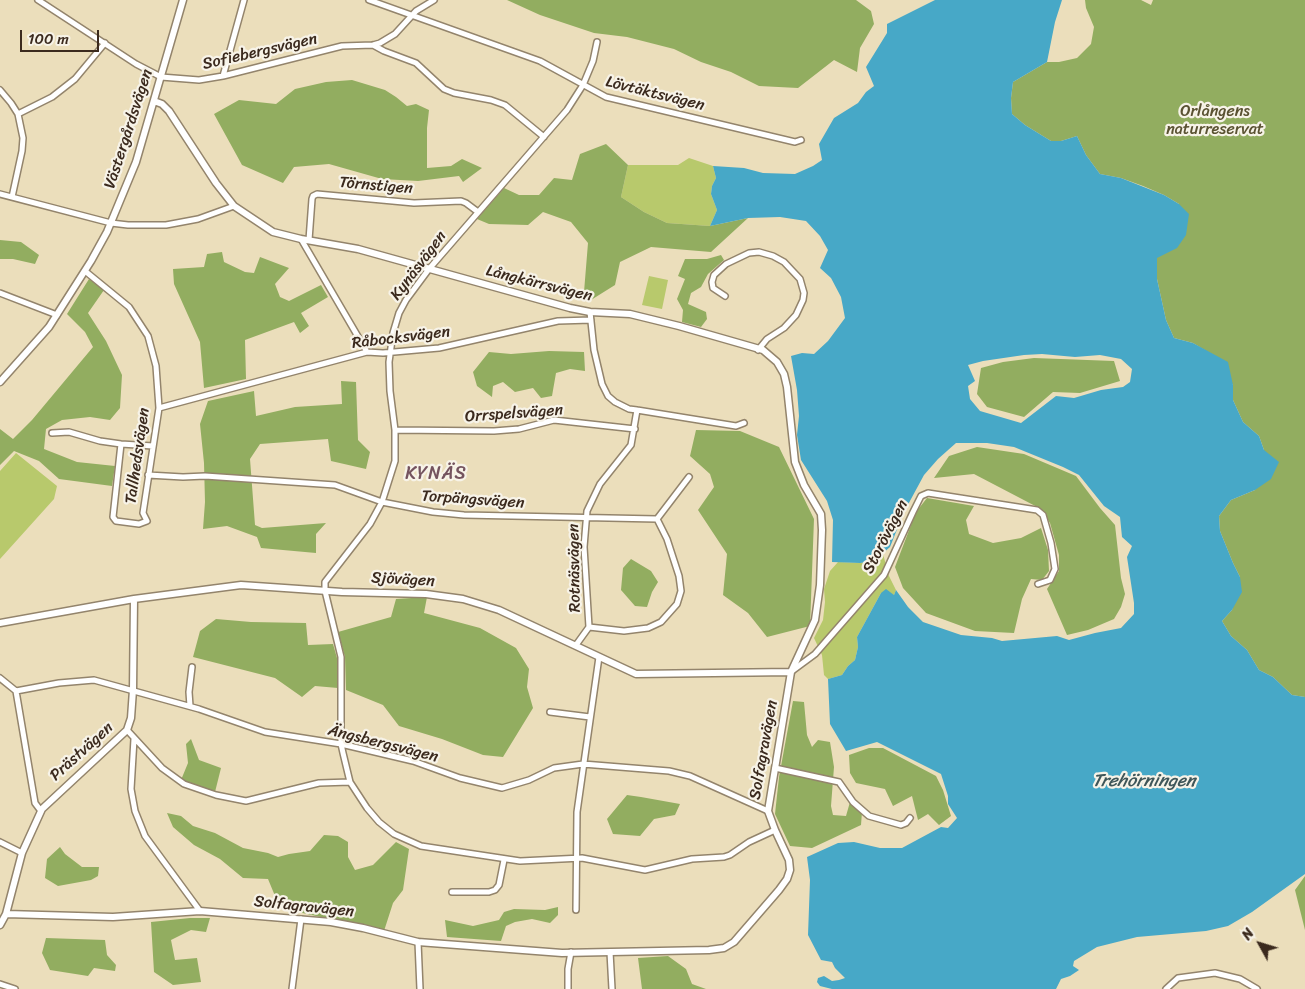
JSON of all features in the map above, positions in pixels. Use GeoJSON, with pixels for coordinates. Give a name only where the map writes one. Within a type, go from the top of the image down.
{"type":"FeatureCollection","features":[{"type":"Feature","properties":{"kind":"street","name":"Sofiebergsvägen"},"geometry":{"type":"LineString","coordinates":[[38,0],[136,64],[160,77],[199,80],[223,76],[342,46],[373,45],[395,34],[416,11],[434,0]]}},
{"type":"Feature","properties":{"kind":"street","name":"Västergårdsvägen"},"geometry":{"type":"LineString","coordinates":[[0,382],[38,340],[57,315],[101,245],[136,162],[184,0]]}},
{"type":"Feature","properties":{"kind":"street"},"geometry":{"type":"LineString","coordinates":[[223,76],[244,0]]}},
{"type":"Feature","properties":{"kind":"street","name":"Lövtäktsvägen"},"geometry":{"type":"LineString","coordinates":[[369,0],[540,61],[606,98],[795,142],[801,140]]}},
{"type":"Feature","properties":{"kind":"street","name":"Kynäsvägen"},"geometry":{"type":"LineString","coordinates":[[325,591],[325,582],[370,524],[382,502],[394,461],[395,430],[390,391],[390,352],[394,326],[402,306],[429,269],[567,110],[583,85],[593,61],[597,42]]}},
{"type":"Feature","properties":{"kind":"street"},"geometry":{"type":"LineString","coordinates":[[18,114],[52,97],[75,79],[105,43]]}},
{"type":"Feature","properties":{"kind":"street"},"geometry":{"type":"LineString","coordinates":[[373,45],[416,63],[444,89],[505,105],[544,137]]}},
{"type":"Feature","properties":{"kind":"street"},"geometry":{"type":"LineString","coordinates":[[0,90],[18,114],[23,145],[12,197]]}},
{"type":"Feature","properties":{"kind":"street","name":"Långkärrsvägen"},"geometry":{"type":"LineString","coordinates":[[154,101],[162,104],[169,111],[211,176],[234,206],[273,232],[358,249],[570,308],[590,312],[630,314],[679,326],[762,350],[771,356],[784,374],[791,416],[795,462],[804,485],[821,514],[820,585],[816,620],[800,655]]}},
{"type":"Feature","properties":{"kind":"street"},"geometry":{"type":"LineString","coordinates":[[0,194],[111,223],[166,225],[198,219],[234,206]]}},
{"type":"Feature","properties":{"kind":"street","name":"Törnstigen"},"geometry":{"type":"LineString","coordinates":[[309,240],[312,199],[316,194],[414,203],[460,201],[478,212]]}},
{"type":"Feature","properties":{"kind":"street"},"geometry":{"type":"LineString","coordinates":[[301,239],[367,352]]}},
{"type":"Feature","properties":{"kind":"street"},"geometry":{"type":"LineString","coordinates":[[725,296],[716,291],[712,285],[714,275],[726,264],[748,252],[759,252],[773,256],[784,262],[800,279],[804,293],[796,315],[784,328],[767,339],[758,350]]}},
{"type":"Feature","properties":{"kind":"street","name":"Tallhedsvägen"},"geometry":{"type":"LineString","coordinates":[[85,271],[129,307],[148,336],[156,366],[158,408],[143,513],[148,521],[139,524],[116,521],[113,517],[121,444]]}},
{"type":"Feature","properties":{"kind":"street"},"geometry":{"type":"LineString","coordinates":[[0,293],[57,315]]}},
{"type":"Feature","properties":{"kind":"street"},"geometry":{"type":"LineString","coordinates":[[590,312],[594,350],[602,384],[608,396],[615,402],[637,410],[736,426],[744,423]]}},
{"type":"Feature","properties":{"kind":"street","name":"Råbocksvägen"},"geometry":{"type":"LineString","coordinates":[[158,408],[367,352],[439,348],[558,321],[591,320]]}},
{"type":"Feature","properties":{"kind":"street","name":"Rotnäsvägen"},"geometry":{"type":"LineString","coordinates":[[576,645],[589,627],[584,547],[586,518],[596,491],[609,471],[632,443],[637,410]]}},
{"type":"Feature","properties":{"kind":"street","name":"Orrspelsvägen"},"geometry":{"type":"LineString","coordinates":[[395,430],[494,431],[519,429],[554,420],[635,429]]}},
{"type":"Feature","properties":{"kind":"street"},"geometry":{"type":"LineString","coordinates":[[52,433],[69,432],[100,441],[153,446]]}},
{"type":"Feature","properties":{"kind":"street","name":"Torpängsvägen"},"geometry":{"type":"LineString","coordinates":[[148,475],[205,476],[335,486],[382,502],[433,512],[464,515],[657,519]]}},
{"type":"Feature","properties":{"kind":"street"},"geometry":{"type":"LineString","coordinates":[[589,627],[624,631],[648,628],[660,622],[678,604],[681,591],[679,576],[657,519],[689,477]]}},
{"type":"Feature","properties":{"kind":"street","name":"Storövägen"},"geometry":{"type":"LineString","coordinates":[[791,672],[815,654],[884,575],[912,512],[922,496],[928,493],[1037,510],[1043,515],[1052,543],[1055,570],[1050,580],[1038,584]]}},
{"type":"Feature","properties":{"kind":"street","name":"Sjövägen"},"geometry":{"type":"LineString","coordinates":[[0,624],[134,599],[241,585],[325,591],[426,594],[463,599],[499,610],[576,645],[599,658],[640,674],[791,672]]}},
{"type":"Feature","properties":{"kind":"street"},"geometry":{"type":"LineString","coordinates":[[325,591],[341,657],[341,744],[350,782],[379,822],[406,841],[421,846],[504,860],[520,861],[576,857],[645,870],[692,860],[724,857],[749,842],[775,830]]}},
{"type":"Feature","properties":{"kind":"street","name":"Prästvägen"},"geometry":{"type":"LineString","coordinates":[[3,914],[22,853],[41,811],[51,799],[127,730],[131,718],[133,690],[134,599]]}},
{"type":"Feature","properties":{"kind":"street","name":"Solfagravägen"},"geometry":{"type":"LineString","coordinates":[[3,914],[113,917],[200,911],[332,922],[418,942],[571,952],[709,950],[724,948],[731,944],[787,879],[790,870],[789,860],[768,811],[791,672],[800,655]]}},
{"type":"Feature","properties":{"kind":"street"},"geometry":{"type":"LineString","coordinates":[[576,910],[577,812],[599,658]]}},
{"type":"Feature","properties":{"kind":"street"},"geometry":{"type":"LineString","coordinates":[[190,706],[189,692],[192,667]]}},
{"type":"Feature","properties":{"kind":"street"},"geometry":{"type":"LineString","coordinates":[[0,678],[16,691],[35,804],[41,811]]}},
{"type":"Feature","properties":{"kind":"street","name":"Ängsbergsvägen"},"geometry":{"type":"LineString","coordinates":[[16,691],[59,682],[94,680],[190,706],[265,732],[341,744],[413,761],[460,778],[502,788],[529,780],[554,768],[583,764],[669,771],[690,776],[768,811]]}},
{"type":"Feature","properties":{"kind":"street"},"geometry":{"type":"LineString","coordinates":[[550,712],[590,717]]}},
{"type":"Feature","properties":{"kind":"street"},"geometry":{"type":"LineString","coordinates":[[127,730],[162,768],[184,784],[216,795],[246,800],[318,782],[350,782]]}},
{"type":"Feature","properties":{"kind":"street"},"geometry":{"type":"LineString","coordinates":[[134,739],[131,788],[135,811],[145,836],[200,911]]}},
{"type":"Feature","properties":{"kind":"street"},"geometry":{"type":"LineString","coordinates":[[775,768],[839,782],[860,810],[869,816],[901,825],[910,818]]}},
{"type":"Feature","properties":{"kind":"street"},"geometry":{"type":"LineString","coordinates":[[0,842],[22,853]]}},
{"type":"Feature","properties":{"kind":"street"},"geometry":{"type":"LineString","coordinates":[[452,892],[489,892],[495,890],[499,885],[504,860]]}},
{"type":"Feature","properties":{"kind":"street"},"geometry":{"type":"LineString","coordinates":[[0,925],[3,914]]}},
{"type":"Feature","properties":{"kind":"street"},"geometry":{"type":"LineString","coordinates":[[292,989],[301,919]]}},
{"type":"Feature","properties":{"kind":"street"},"geometry":{"type":"LineString","coordinates":[[418,942],[420,989]]}},
{"type":"Feature","properties":{"kind":"street"},"geometry":{"type":"LineString","coordinates":[[568,989],[568,969],[571,952]]}},
{"type":"Feature","properties":{"kind":"street"},"geometry":{"type":"LineString","coordinates":[[610,952],[612,989]]}},
{"type":"Feature","properties":{"kind":"street"},"geometry":{"type":"LineString","coordinates":[[1166,989],[1178,978],[1215,973],[1240,979],[1257,989]]}},
{"type":"Feature","properties":{"kind":"street"},"geometry":{"type":"LineString","coordinates":[[0,984],[15,989]]}},
{"type":"Feature","properties":{"kind":"green space"},"geometry":{"type":"Polygon","coordinates":[[[507,0],[856,0],[871,11],[874,24],[860,48],[857,72],[834,60],[798,88],[759,86],[731,72],[701,62],[674,49],[627,37],[594,33],[540,15],[507,0]]]}},
{"type":"Feature","properties":{"kind":"green space","name":"Orlångens naturreservat"},"geometry":{"type":"Polygon","coordinates":[[[1085,0],[1141,0],[1151,5],[1153,0],[1305,0],[1305,697],[1292,695],[1273,677],[1259,670],[1247,650],[1231,636],[1222,621],[1232,610],[1240,577],[1220,531],[1219,516],[1231,500],[1255,490],[1264,450],[1259,436],[1243,422],[1233,400],[1233,385],[1208,352],[1193,343],[1174,338],[1166,320],[1157,279],[1157,257],[1179,204],[1143,186],[1121,178],[1100,174],[1086,155],[1077,136],[1061,141],[1051,141],[1025,125],[1012,114],[1013,82],[1047,62],[1059,62],[1077,58],[1091,44],[1094,27],[1086,8],[1085,0]]]}},
{"type":"Feature","properties":{"kind":"green space"},"geometry":{"type":"Polygon","coordinates":[[[352,80],[385,90],[407,106],[416,104],[429,110],[427,168],[451,166],[462,159],[482,168],[463,182],[459,176],[418,181],[382,179],[329,164],[294,167],[283,183],[242,165],[214,114],[239,100],[276,104],[295,89],[326,82],[352,80]]]}},
{"type":"Feature","properties":{"kind":"green space"},"geometry":{"type":"Polygon","coordinates":[[[606,144],[628,165],[621,197],[644,212],[667,223],[710,226],[748,218],[711,252],[651,247],[620,262],[615,285],[591,300],[584,292],[588,243],[571,222],[543,212],[528,225],[489,224],[477,219],[504,188],[519,195],[539,195],[554,178],[572,180],[580,154],[606,144]]]}},
{"type":"Feature","properties":{"kind":"green space"},"geometry":{"type":"Polygon","coordinates":[[[689,158],[713,166],[716,178],[711,194],[717,210],[710,226],[667,223],[644,212],[621,197],[628,165],[678,165],[689,158]]]}},
{"type":"Feature","properties":{"kind":"green space"},"geometry":{"type":"Polygon","coordinates":[[[0,240],[21,242],[39,255],[35,264],[13,259],[0,259],[0,240]]]}},
{"type":"Feature","properties":{"kind":"green space"},"geometry":{"type":"Polygon","coordinates":[[[222,252],[224,262],[245,272],[254,273],[260,257],[289,268],[275,284],[280,297],[289,301],[321,285],[328,297],[301,313],[309,326],[300,333],[294,322],[245,340],[246,379],[204,388],[200,342],[174,284],[173,269],[204,267],[207,254],[222,252]]]}},
{"type":"Feature","properties":{"kind":"green space"},"geometry":{"type":"Polygon","coordinates":[[[721,255],[724,260],[708,274],[701,287],[691,293],[688,304],[706,312],[707,319],[701,327],[682,322],[683,310],[677,299],[685,279],[678,276],[685,259],[707,259],[721,255]]]}},
{"type":"Feature","properties":{"kind":"green space"},"geometry":{"type":"Polygon","coordinates":[[[649,276],[668,280],[662,309],[642,305],[649,276]]]}},
{"type":"Feature","properties":{"kind":"green space"},"geometry":{"type":"Polygon","coordinates":[[[89,279],[104,290],[88,313],[106,341],[122,375],[120,408],[110,420],[90,417],[62,420],[46,429],[44,449],[77,462],[115,466],[112,486],[59,479],[39,461],[14,451],[0,465],[0,429],[13,439],[32,420],[93,347],[85,332],[67,314],[89,279]]]}},
{"type":"Feature","properties":{"kind":"green space"},"geometry":{"type":"Polygon","coordinates":[[[549,351],[584,352],[585,371],[570,369],[556,373],[552,396],[541,398],[533,388],[515,392],[503,382],[493,386],[492,397],[477,386],[473,372],[489,352],[511,354],[549,351]]]}},
{"type":"Feature","properties":{"kind":"green space"},"geometry":{"type":"Polygon","coordinates":[[[1034,358],[1114,361],[1120,381],[1080,393],[1053,392],[1024,417],[987,407],[977,394],[981,368],[1003,362],[1034,358]]]}},
{"type":"Feature","properties":{"kind":"green space"},"geometry":{"type":"Polygon","coordinates":[[[341,381],[356,382],[358,440],[370,452],[366,469],[331,461],[328,439],[260,444],[250,459],[255,525],[262,528],[326,523],[316,534],[316,553],[261,548],[257,537],[227,526],[203,529],[205,502],[204,463],[200,424],[208,401],[254,391],[256,416],[295,407],[342,404],[341,381]]]}},
{"type":"Feature","properties":{"kind":"green space"},"geometry":{"type":"Polygon","coordinates":[[[696,430],[740,431],[779,447],[814,519],[810,626],[767,637],[748,613],[723,595],[727,554],[698,510],[714,487],[710,474],[690,456],[696,430]]]}},
{"type":"Feature","properties":{"kind":"green space"},"geometry":{"type":"Polygon","coordinates":[[[977,447],[1024,454],[1076,476],[1115,525],[1121,578],[1125,594],[1121,607],[1114,619],[1088,630],[1067,635],[1047,589],[1059,571],[1059,555],[1050,523],[1041,509],[974,474],[934,478],[949,456],[977,447]]]}},
{"type":"Feature","properties":{"kind":"green space"},"geometry":{"type":"Polygon","coordinates":[[[16,453],[57,486],[54,499],[0,559],[0,471],[16,453]]]}},
{"type":"Feature","properties":{"kind":"green space"},"geometry":{"type":"Polygon","coordinates":[[[927,498],[974,506],[966,520],[969,534],[993,543],[1021,538],[1041,528],[1048,550],[1049,571],[1042,580],[1031,579],[1022,599],[1014,633],[975,631],[926,613],[903,588],[895,567],[916,512],[927,498]]]}},
{"type":"Feature","properties":{"kind":"green space"},"geometry":{"type":"Polygon","coordinates":[[[883,554],[889,576],[896,590],[894,595],[881,593],[857,637],[858,647],[855,660],[842,675],[828,679],[824,675],[822,655],[814,638],[823,620],[824,589],[830,571],[838,562],[860,563],[874,561],[883,554]]]}},
{"type":"Feature","properties":{"kind":"green space"},"geometry":{"type":"Polygon","coordinates":[[[631,559],[651,571],[658,582],[647,607],[635,606],[621,590],[623,568],[631,559]]]}},
{"type":"Feature","properties":{"kind":"green space"},"geometry":{"type":"Polygon","coordinates":[[[427,597],[424,613],[480,628],[516,648],[529,669],[527,687],[533,708],[503,757],[483,755],[442,739],[399,726],[383,705],[346,690],[345,657],[338,632],[391,617],[396,599],[427,597]]]}},
{"type":"Feature","properties":{"kind":"green space"},"geometry":{"type":"Polygon","coordinates":[[[216,619],[306,623],[308,645],[333,644],[337,658],[338,688],[315,686],[302,697],[275,678],[193,657],[200,631],[216,619]]]}},
{"type":"Feature","properties":{"kind":"green space"},"geometry":{"type":"Polygon","coordinates":[[[793,701],[804,702],[807,735],[812,747],[818,740],[830,742],[834,767],[831,806],[833,815],[846,816],[850,802],[862,812],[861,825],[812,848],[790,846],[775,814],[779,777],[793,701]]]}},
{"type":"Feature","properties":{"kind":"green space"},"geometry":{"type":"Polygon","coordinates":[[[191,739],[199,760],[221,768],[215,792],[194,787],[181,780],[188,763],[186,744],[191,739]]]}},
{"type":"Feature","properties":{"kind":"green space"},"geometry":{"type":"Polygon","coordinates":[[[869,748],[883,748],[936,776],[943,790],[951,816],[939,825],[928,814],[918,820],[912,796],[893,806],[885,789],[856,783],[850,773],[849,755],[869,748]]]}},
{"type":"Feature","properties":{"kind":"green space"},"geometry":{"type":"Polygon","coordinates":[[[627,795],[680,804],[675,815],[654,819],[640,836],[613,834],[607,819],[627,795]]]}},
{"type":"Feature","properties":{"kind":"green space"},"geometry":{"type":"Polygon","coordinates":[[[167,813],[181,816],[193,826],[215,833],[243,848],[278,857],[310,851],[324,835],[338,836],[348,842],[348,857],[355,870],[373,865],[396,842],[409,849],[403,890],[393,903],[384,931],[280,908],[268,879],[243,878],[220,859],[194,845],[173,827],[167,813]]]}},
{"type":"Feature","properties":{"kind":"green space"},"geometry":{"type":"Polygon","coordinates":[[[60,847],[65,854],[82,867],[99,867],[98,876],[91,880],[58,886],[45,878],[47,859],[60,847]]]}},
{"type":"Feature","properties":{"kind":"green space"},"geometry":{"type":"Polygon","coordinates":[[[1305,876],[1305,930],[1295,890],[1305,876]]]}},
{"type":"Feature","properties":{"kind":"green space"},"geometry":{"type":"Polygon","coordinates":[[[558,907],[558,915],[550,923],[532,919],[515,922],[506,926],[501,941],[447,937],[445,920],[473,926],[499,920],[504,912],[514,909],[545,910],[558,907]]]}},
{"type":"Feature","properties":{"kind":"green space"},"geometry":{"type":"Polygon","coordinates":[[[210,918],[206,932],[191,930],[171,940],[175,960],[197,958],[201,982],[173,985],[154,972],[151,922],[210,918]]]}},
{"type":"Feature","properties":{"kind":"green space"},"geometry":{"type":"Polygon","coordinates":[[[46,938],[105,940],[107,955],[116,965],[115,971],[94,968],[88,976],[50,970],[42,953],[46,938]]]}},
{"type":"Feature","properties":{"kind":"green space"},"geometry":{"type":"Polygon","coordinates":[[[668,956],[686,969],[692,984],[706,989],[642,989],[638,958],[668,956]]]}},
{"type":"Feature","properties":{"kind":"water","name":"Trehörningen"},"geometry":{"type":"Polygon","coordinates":[[[935,0],[1062,0],[1055,22],[1047,62],[1013,82],[1012,114],[1025,125],[1051,141],[1061,141],[1077,136],[1086,155],[1100,174],[1121,178],[1164,195],[1179,204],[1189,214],[1186,235],[1177,248],[1157,258],[1157,279],[1166,320],[1174,338],[1193,343],[1228,362],[1233,385],[1233,400],[1243,422],[1259,436],[1264,450],[1279,462],[1271,479],[1255,490],[1231,500],[1219,516],[1220,531],[1240,577],[1242,592],[1232,610],[1222,621],[1231,636],[1247,650],[1259,670],[1273,677],[1292,695],[1305,697],[1305,874],[1252,912],[1228,926],[1206,931],[1137,937],[1097,947],[1074,961],[1073,966],[1079,970],[1061,979],[1056,989],[832,989],[820,986],[817,982],[818,978],[824,976],[832,981],[845,978],[832,962],[821,960],[808,935],[810,880],[807,857],[838,843],[854,842],[880,848],[902,848],[941,827],[948,828],[957,818],[948,804],[948,796],[941,774],[877,742],[846,751],[830,724],[828,679],[842,675],[855,660],[858,647],[857,637],[881,593],[886,589],[894,595],[896,590],[908,607],[923,622],[961,635],[992,638],[1002,641],[1057,636],[1069,640],[1121,628],[1134,614],[1127,557],[1132,546],[1122,537],[1120,517],[1104,506],[1079,475],[1014,447],[987,443],[956,443],[924,475],[904,512],[890,547],[874,561],[860,563],[832,562],[833,520],[827,501],[801,460],[797,435],[799,416],[797,390],[791,356],[802,353],[814,354],[828,341],[845,318],[841,297],[831,278],[820,268],[828,250],[820,236],[806,221],[780,217],[748,218],[710,226],[717,210],[711,194],[716,178],[713,166],[744,168],[763,173],[795,174],[822,160],[819,144],[834,118],[858,103],[866,92],[874,86],[866,67],[887,33],[887,24],[935,0]],[[1042,354],[1024,355],[968,365],[975,381],[968,386],[970,399],[980,411],[1021,423],[1056,396],[1074,398],[1101,390],[1123,387],[1130,382],[1132,369],[1121,359],[1100,355],[1075,357],[1042,354]]]}},
{"type":"Feature","properties":{"kind":"district","name":"KYNÄS"},"geometry":{"type":"Point","coordinates":[436,474]}}]}
